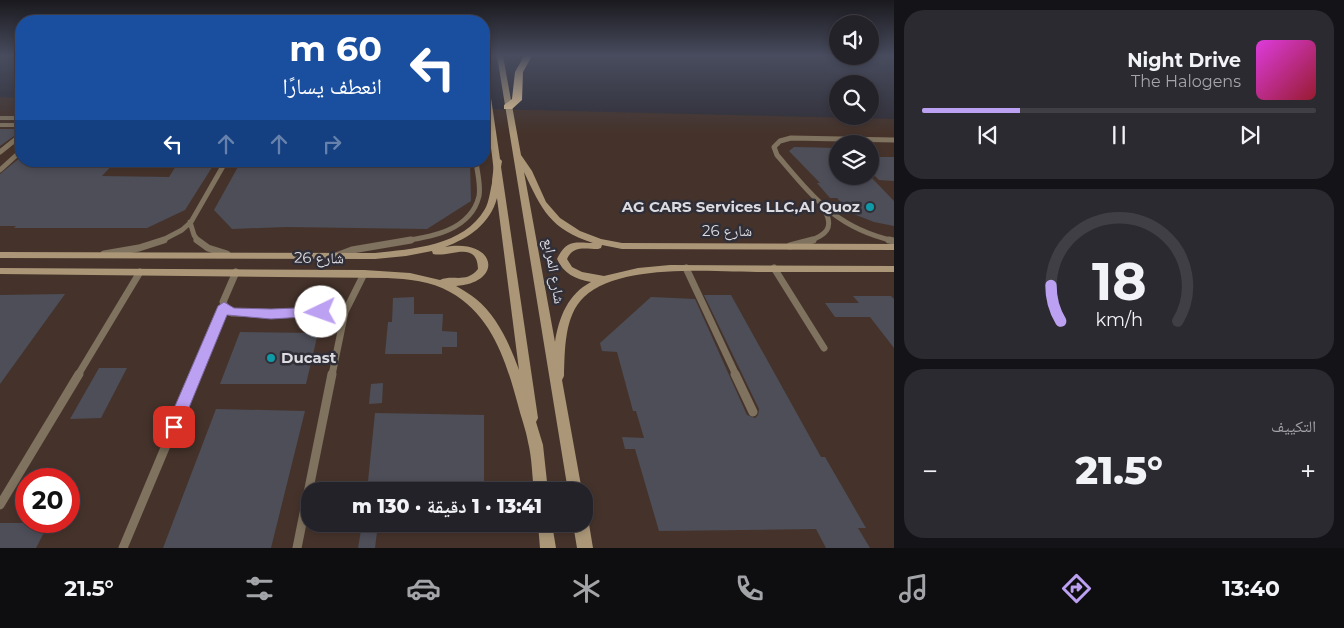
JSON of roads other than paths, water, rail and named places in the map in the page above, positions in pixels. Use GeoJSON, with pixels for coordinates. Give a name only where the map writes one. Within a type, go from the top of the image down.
{"type":"FeatureCollection","features":[{"type":"Feature","properties":{"kind":"highway"},"geometry":{"type":"LineString","coordinates":[[508,107],[517,100],[518,82]]}},
{"type":"Feature","properties":{"kind":"main road","name":"شارع المرابع"},"geometry":{"type":"LineString","coordinates":[[504,82],[573,482]]}},
{"type":"Feature","properties":{"kind":"main road"},"geometry":{"type":"LineString","coordinates":[[490,124],[498,161],[540,482]]}},
{"type":"Feature","properties":{"kind":"main road","name":"شارع 26"},"geometry":{"type":"LineString","coordinates":[[516,152],[531,173],[541,200],[554,217],[584,236],[622,246],[894,247]]}},
{"type":"Feature","properties":{"kind":"main road","name":"شارع 26"},"geometry":{"type":"LineString","coordinates":[[0,255],[376,256],[438,246],[460,236],[477,224],[491,206],[498,161]]}},
{"type":"Feature","properties":{"kind":"main road"},"geometry":{"type":"LineString","coordinates":[[622,246],[576,245],[563,254],[564,264],[573,273],[587,278],[602,279],[635,272],[686,268],[894,269]]}},
{"type":"Feature","properties":{"kind":"main road"},"geometry":{"type":"LineString","coordinates":[[376,256],[407,257],[464,248],[478,254],[483,261],[483,269],[476,277],[460,283],[438,282]]}},
{"type":"Feature","properties":{"kind":"main road","name":"شارع 26"},"geometry":{"type":"LineString","coordinates":[[0,271],[364,274],[410,276],[438,282],[473,300],[498,332],[536,445]]}},
{"type":"Feature","properties":{"kind":"main road"},"geometry":{"type":"LineString","coordinates":[[556,388],[562,332],[567,313],[578,297],[602,279]]}},
{"type":"Feature","properties":{"kind":"main road"},"geometry":{"type":"LineString","coordinates":[[546,532],[548,548]]}},
{"type":"Feature","properties":{"kind":"main road"},"geometry":{"type":"LineString","coordinates":[[582,532],[585,548]]}},
{"type":"Feature","properties":{"kind":"lane"},"geometry":{"type":"LineString","coordinates":[[0,118],[15,118]]}},
{"type":"Feature","properties":{"kind":"lane"},"geometry":{"type":"LineString","coordinates":[[0,125],[15,125]]}},
{"type":"Feature","properties":{"kind":"lane"},"geometry":{"type":"LineString","coordinates":[[789,246],[818,238],[826,233],[830,221],[824,209],[777,155],[775,150],[776,143],[791,138],[894,140]]}},
{"type":"Feature","properties":{"kind":"lane"},"geometry":{"type":"LineString","coordinates":[[0,152],[15,140]]}},
{"type":"Feature","properties":{"kind":"lane"},"geometry":{"type":"LineString","coordinates":[[0,170],[15,157]]}},
{"type":"Feature","properties":{"kind":"lane"},"geometry":{"type":"LineString","coordinates":[[97,255],[152,244],[170,237],[190,222],[222,167]]}},
{"type":"Feature","properties":{"kind":"lane"},"geometry":{"type":"LineString","coordinates":[[336,256],[361,246],[434,236],[463,221],[474,209],[479,195],[477,167]]}},
{"type":"Feature","properties":{"kind":"lane"},"geometry":{"type":"LineString","coordinates":[[824,209],[859,232],[894,241]]}},
{"type":"Feature","properties":{"kind":"lane"},"geometry":{"type":"LineString","coordinates":[[190,222],[190,229],[198,242],[213,251],[236,255]]}},
{"type":"Feature","properties":{"kind":"lane"},"geometry":{"type":"LineString","coordinates":[[686,268],[754,412]]}},
{"type":"Feature","properties":{"kind":"lane"},"geometry":{"type":"LineString","coordinates":[[774,268],[824,348]]}},
{"type":"Feature","properties":{"kind":"lane"},"geometry":{"type":"LineString","coordinates":[[0,505],[140,272]]}},
{"type":"Feature","properties":{"kind":"lane"},"geometry":{"type":"LineString","coordinates":[[123,548],[224,306],[223,302],[236,272]]}},
{"type":"Feature","properties":{"kind":"lane"},"geometry":{"type":"LineString","coordinates":[[297,548],[344,312],[364,274]]}},
{"type":"Feature","properties":{"kind":"lane"},"geometry":{"type":"LineString","coordinates":[[224,306],[232,312],[271,314],[344,312]]}},
{"type":"Feature","properties":{"kind":"place","name":"AG CARS Services LLC,Al Quoz"},"geometry":{"type":"Point","coordinates":[870,207]}},
{"type":"Feature","properties":{"kind":"place","name":"Ducast"},"geometry":{"type":"Point","coordinates":[271,358]}}]}
